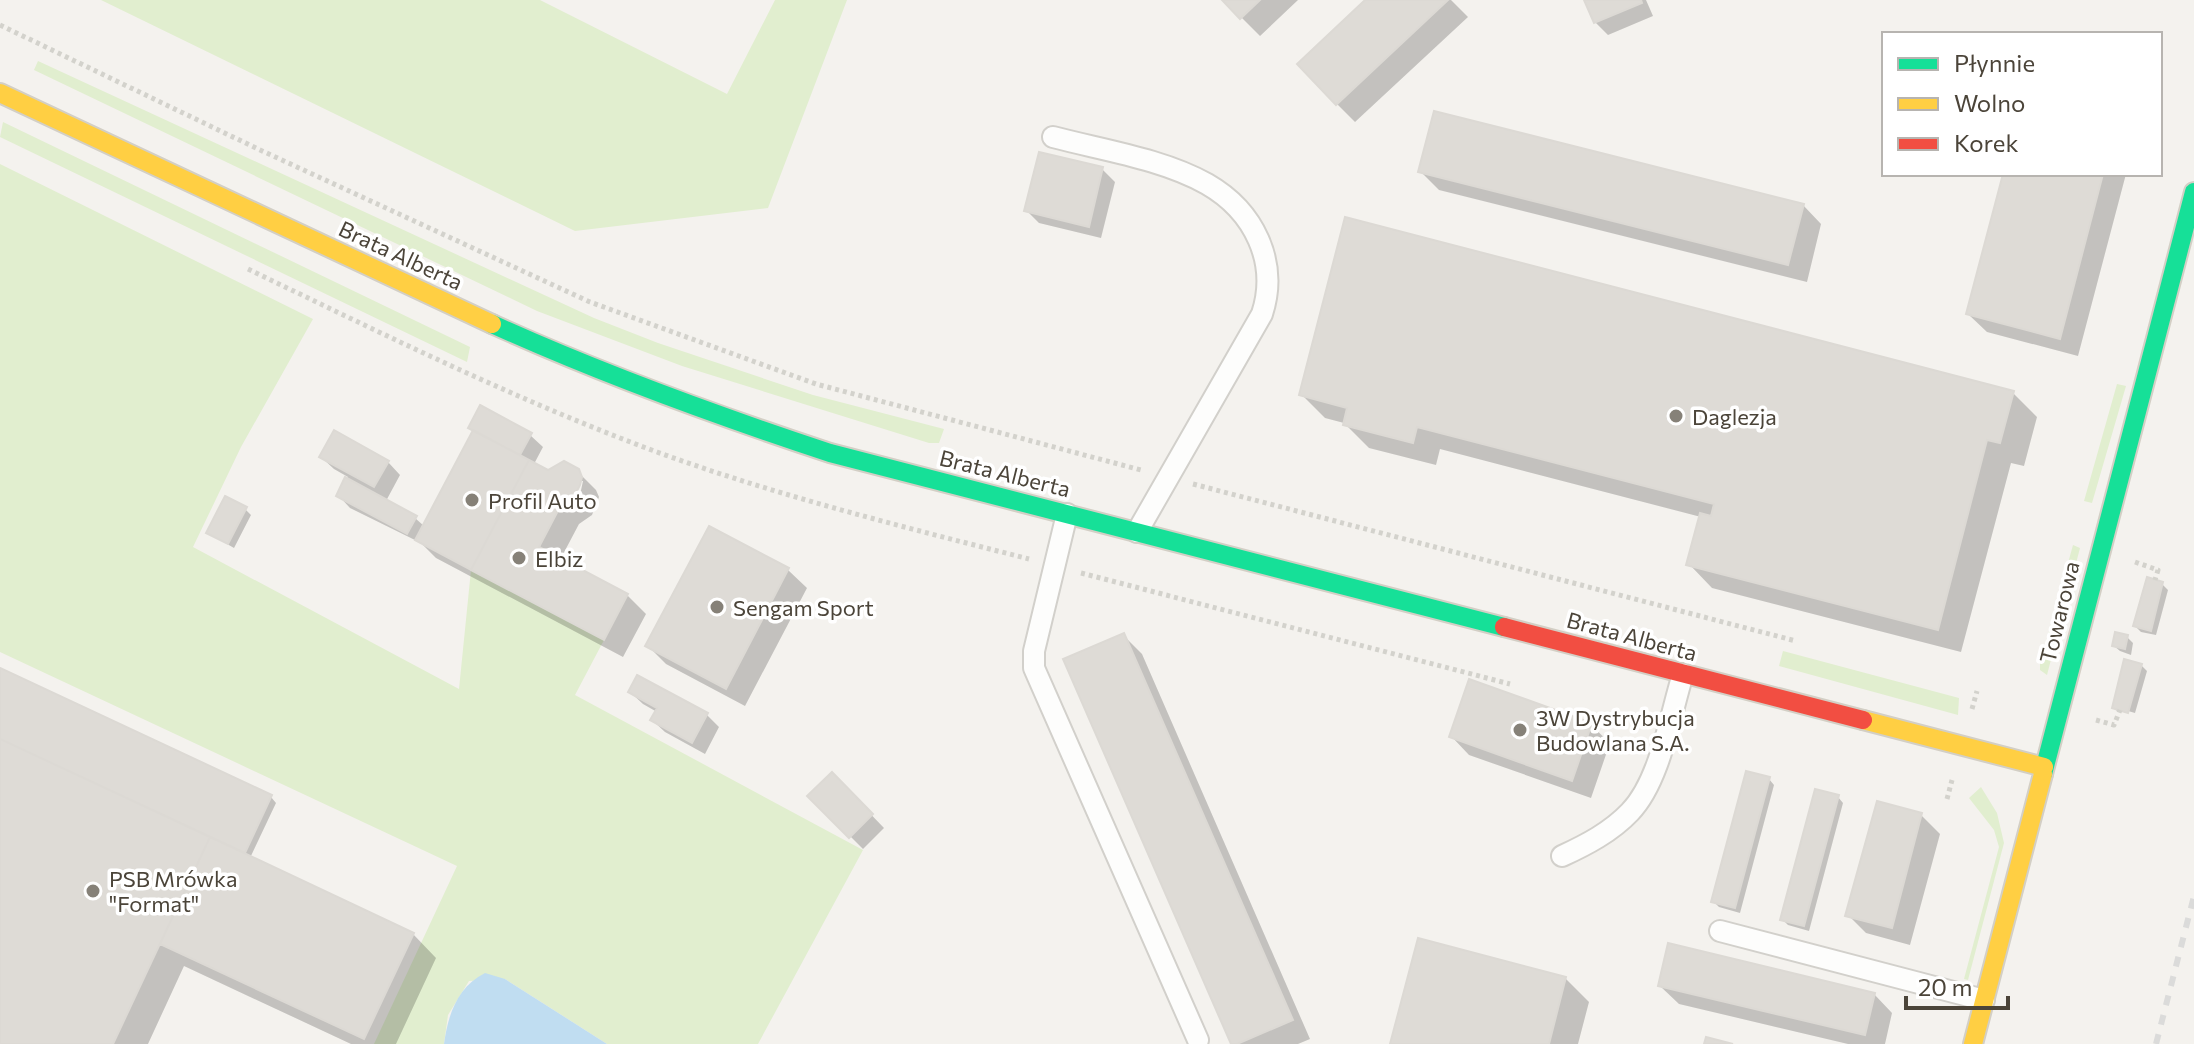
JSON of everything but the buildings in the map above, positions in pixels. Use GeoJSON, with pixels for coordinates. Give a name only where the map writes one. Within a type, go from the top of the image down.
{"type":"FeatureCollection","features":[{"type":"Feature","properties":{"kind":"street","name":"Brata Alberta"},"geometry":{"type":"LineString","coordinates":[[0,93],[542,348],[781,438],[2044,767]]}},
{"type":"Feature","properties":{"kind":"street","name":"Towarowa"},"geometry":{"type":"LineString","coordinates":[[1973,1044],[2194,192]]}},
{"type":"Feature","properties":{"kind":"lane"},"geometry":{"type":"LineString","coordinates":[[1053,137],[1171,169],[1207,185],[1238,208],[1259,238],[1268,269],[1268,295],[1262,314],[1137,532]]}},
{"type":"Feature","properties":{"kind":"lane"},"geometry":{"type":"LineString","coordinates":[[1067,514],[1034,651],[1034,668],[1198,1040]]}},
{"type":"Feature","properties":{"kind":"lane"},"geometry":{"type":"LineString","coordinates":[[1562,856],[1591,842],[1630,812],[1650,782],[1683,674]]}},
{"type":"Feature","properties":{"kind":"lane"},"geometry":{"type":"LineString","coordinates":[[1720,931],[1984,1000]]}},
{"type":"Feature","properties":{"kind":"path"},"geometry":{"type":"LineString","coordinates":[[0,25],[258,149],[590,302],[816,384],[1796,641]]}},
{"type":"Feature","properties":{"kind":"path"},"geometry":{"type":"LineString","coordinates":[[248,269],[473,378],[648,448],[838,508],[1510,684]]}},
{"type":"Feature","properties":{"kind":"path"},"geometry":{"type":"LineString","coordinates":[[2126,559],[2158,570],[2155,580]]}},
{"type":"Feature","properties":{"kind":"path"},"geometry":{"type":"LineString","coordinates":[[2085,717],[2114,725],[2120,710]]}},
{"type":"Feature","properties":{"kind":"green space"},"geometry":{"type":"Polygon","coordinates":[[[101,0],[540,0],[727,94],[775,0],[847,0],[768,208],[575,231],[101,0]]]}},
{"type":"Feature","properties":{"kind":"green space"},"geometry":{"type":"Polygon","coordinates":[[[38,61],[594,318],[813,395],[944,429],[939,443],[929,443],[682,366],[537,311],[34,70],[38,61]]]}},
{"type":"Feature","properties":{"kind":"green space"},"geometry":{"type":"Polygon","coordinates":[[[3,122],[470,347],[467,362],[0,137],[3,122]]]}},
{"type":"Feature","properties":{"kind":"green space"},"geometry":{"type":"Polygon","coordinates":[[[0,164],[313,319],[241,447],[193,547],[459,689],[471,570],[604,640],[575,695],[863,850],[758,1044],[607,1044],[505,979],[469,981],[448,1015],[444,1044],[374,1044],[457,866],[0,652],[0,164]]]}},
{"type":"Feature","properties":{"kind":"green space"},"geometry":{"type":"Polygon","coordinates":[[[2117,384],[2126,386],[2092,503],[2084,501],[2117,384]]]}},
{"type":"Feature","properties":{"kind":"green space"},"geometry":{"type":"Polygon","coordinates":[[[2073,545],[2080,548],[2047,675],[2040,670],[2040,664],[2073,545]]]}},
{"type":"Feature","properties":{"kind":"green space"},"geometry":{"type":"Polygon","coordinates":[[[1783,651],[1959,698],[1958,715],[1779,666],[1783,651]]]}},
{"type":"Feature","properties":{"kind":"green space"},"geometry":{"type":"Polygon","coordinates":[[[1981,787],[1997,813],[2004,843],[1968,980],[1964,979],[1999,847],[1994,830],[1969,798],[1981,787]]]}},
{"type":"Feature","properties":{"kind":"water"},"geometry":{"type":"Polygon","coordinates":[[[485,973],[505,979],[607,1044],[444,1044],[448,1023],[461,994],[485,973]]]}},
{"type":"Feature","properties":{"kind":"railway"},"geometry":{"type":"LineString","coordinates":[[2156,1044],[2194,896]]}},
{"type":"Feature","properties":{"kind":"traffic: fast"},"geometry":{"type":"LineString","coordinates":[[2043,774],[2194,192]]}},
{"type":"Feature","properties":{"kind":"traffic: fast"},"geometry":{"type":"LineString","coordinates":[[492,324],[659,393],[830,453],[1504,627]]}},
{"type":"Feature","properties":{"kind":"traffic: slow"},"geometry":{"type":"LineString","coordinates":[[0,93],[492,324]]}},
{"type":"Feature","properties":{"kind":"traffic: slow"},"geometry":{"type":"LineString","coordinates":[[1863,720],[2044,767]]}},
{"type":"Feature","properties":{"kind":"traffic: slow"},"geometry":{"type":"LineString","coordinates":[[1973,1044],[2043,774]]}},
{"type":"Feature","properties":{"kind":"traffic: jam"},"geometry":{"type":"LineString","coordinates":[[1504,627],[1863,720]]}},
{"type":"Feature","properties":{"kind":"place","name":"Daglezja"},"geometry":{"type":"Point","coordinates":[1676,416]}},
{"type":"Feature","properties":{"kind":"place","name":"Profil Auto"},"geometry":{"type":"Point","coordinates":[472,500]}},
{"type":"Feature","properties":{"kind":"place","name":"Elbiz"},"geometry":{"type":"Point","coordinates":[519,558]}},
{"type":"Feature","properties":{"kind":"place","name":"Sengam Sport"},"geometry":{"type":"Point","coordinates":[717,607]}},
{"type":"Feature","properties":{"kind":"place","name":"3W Dystrybucja Budowlana S.A."},"geometry":{"type":"Point","coordinates":[1520,730]}},
{"type":"Feature","properties":{"kind":"place","name":"PSB Mrówka \"Format\""},"geometry":{"type":"Point","coordinates":[93,891]}}]}
